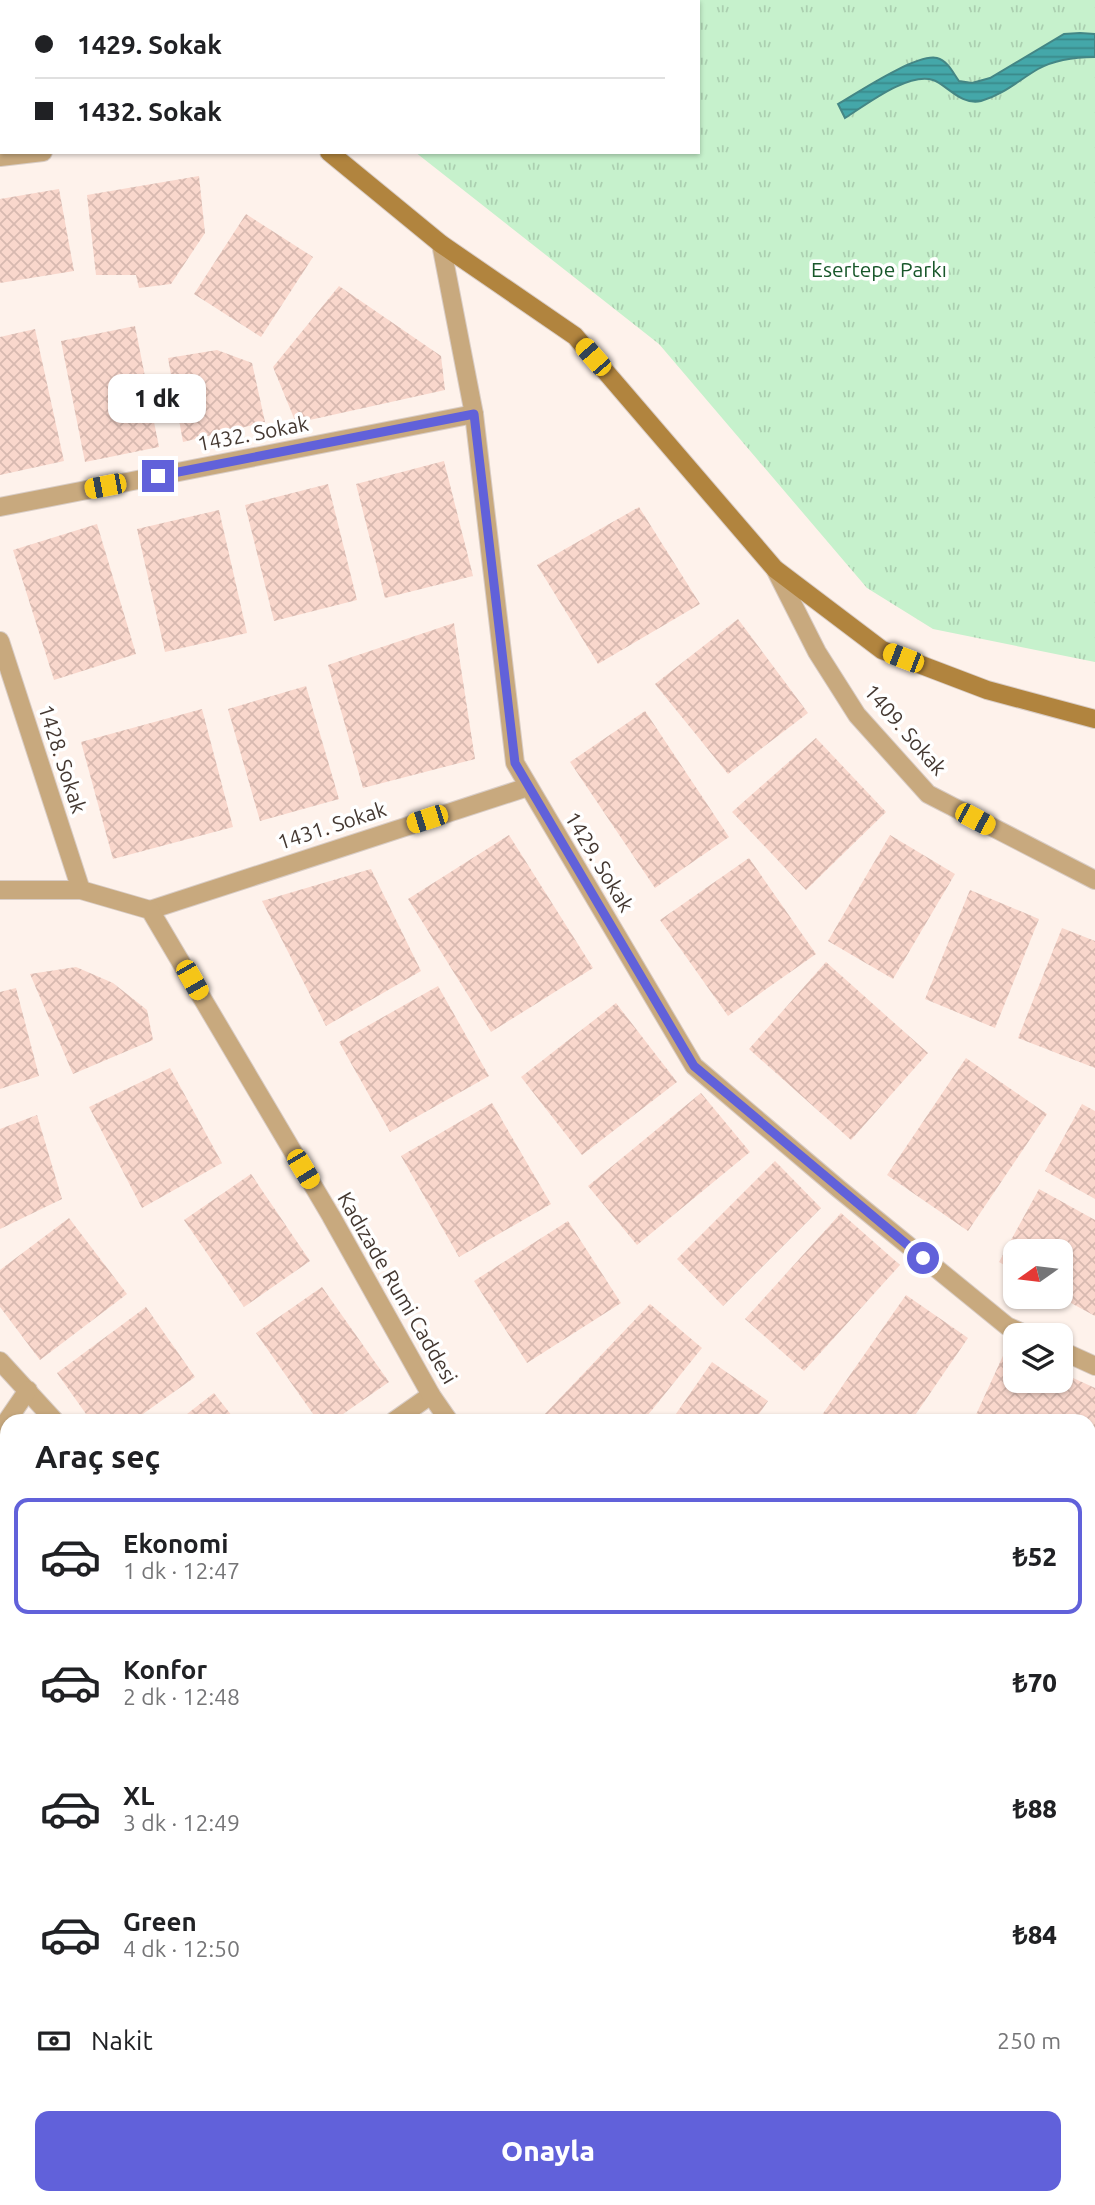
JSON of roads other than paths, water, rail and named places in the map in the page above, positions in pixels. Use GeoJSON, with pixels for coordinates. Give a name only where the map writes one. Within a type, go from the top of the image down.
{"type":"FeatureCollection","features":[{"type":"Feature","properties":{"kind":"main road"},"geometry":{"type":"LineString","coordinates":[[331,154],[441,244],[575,336],[775,569],[882,650],[987,690],[1095,719]]}},
{"type":"Feature","properties":{"kind":"street"},"geometry":{"type":"LineString","coordinates":[[0,157],[26,154]]}},
{"type":"Feature","properties":{"kind":"street","name":"1429. Sokak"},"geometry":{"type":"LineString","coordinates":[[441,244],[474,414],[515,763],[694,1066],[1003,1323]]}},
{"type":"Feature","properties":{"kind":"street","name":"1432. Sokak"},"geometry":{"type":"LineString","coordinates":[[0,507],[474,414]]}},
{"type":"Feature","properties":{"kind":"street","name":"1409. Sokak"},"geometry":{"type":"LineString","coordinates":[[775,569],[817,652],[857,715],[928,794],[1095,880]]}},
{"type":"Feature","properties":{"kind":"street","name":"1428. Sokak"},"geometry":{"type":"LineString","coordinates":[[0,642],[80,890]]}},
{"type":"Feature","properties":{"kind":"street","name":"1431. Sokak"},"geometry":{"type":"LineString","coordinates":[[150,910],[528,787]]}},
{"type":"Feature","properties":{"kind":"street"},"geometry":{"type":"LineString","coordinates":[[0,890],[80,890],[150,910]]}},
{"type":"Feature","properties":{"kind":"street","name":"Kadızade Rumi Caddesi"},"geometry":{"type":"LineString","coordinates":[[150,910],[444,1414]]}},
{"type":"Feature","properties":{"kind":"street"},"geometry":{"type":"LineString","coordinates":[[1073,1356],[1095,1366]]}},
{"type":"Feature","properties":{"kind":"street"},"geometry":{"type":"LineString","coordinates":[[0,1361],[49,1414]]}},
{"type":"Feature","properties":{"kind":"street"},"geometry":{"type":"LineString","coordinates":[[12,1414],[28,1391]]}},
{"type":"Feature","properties":{"kind":"street"},"geometry":{"type":"LineString","coordinates":[[404,1414],[431,1395]]}},
{"type":"Feature","properties":{"kind":"water"},"geometry":{"type":"Polygon","coordinates":[[[1064,34],[1095,34],[1095,57],[1052,63],[997,95],[981,101],[967,100],[938,82],[923,79],[888,91],[845,118],[838,104],[902,67],[928,58],[937,58],[947,64],[959,81],[972,83],[990,78],[1064,34]]]}},
{"type":"Feature","properties":{"kind":"park label","name":"Esertepe Parkı"},"geometry":{"type":"Point","coordinates":[879,270]}}]}
